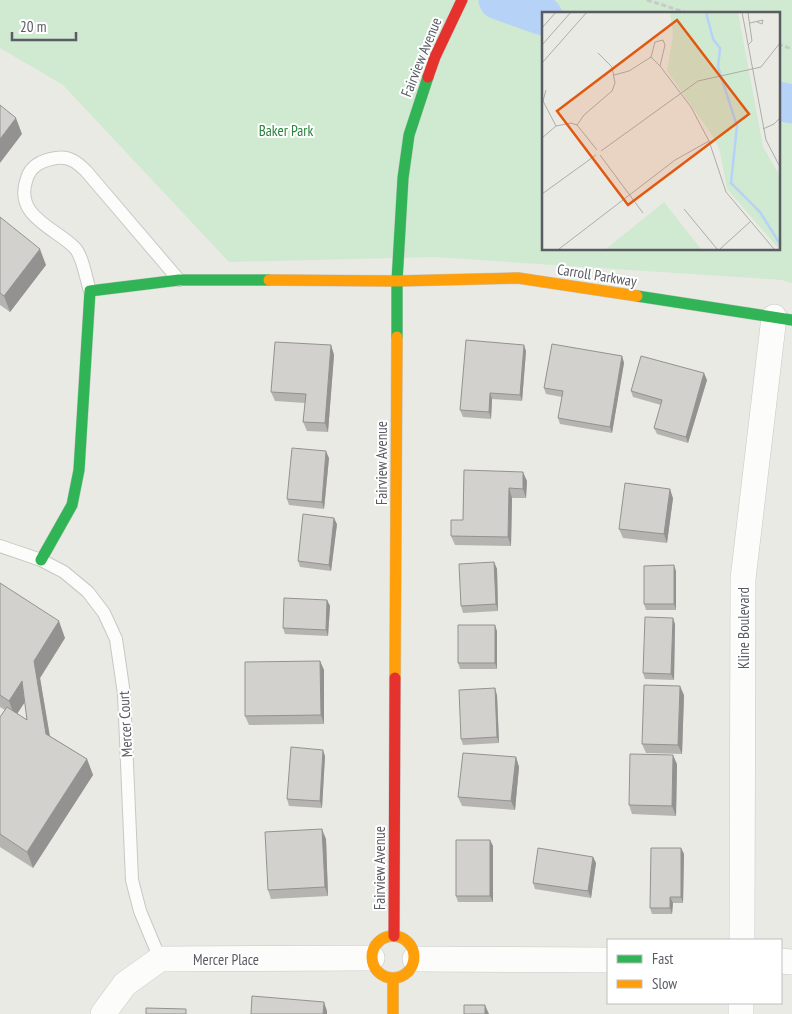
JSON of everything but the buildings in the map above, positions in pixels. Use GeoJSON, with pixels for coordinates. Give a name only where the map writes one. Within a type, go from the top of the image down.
{"type":"FeatureCollection","features":[{"type":"Feature","properties":{"kind":"street","name":"Fairview Avenue"},"geometry":{"type":"LineString","coordinates":[[394,936],[397,281],[404,178],[410,135],[421,95],[431,67],[462,0]]}},
{"type":"Feature","properties":{"kind":"street","name":"Carroll Parkway"},"geometry":{"type":"LineString","coordinates":[[90,291],[179,280],[397,281],[518,278],[783,318]]}},
{"type":"Feature","properties":{"kind":"street"},"geometry":{"type":"LineString","coordinates":[[41,560],[72,505],[79,470],[90,291]]}},
{"type":"Feature","properties":{"kind":"street","name":"Kline Boulevard"},"geometry":{"type":"LineString","coordinates":[[742,939],[743,579],[783,318]]}},
{"type":"Feature","properties":{"kind":"street"},"geometry":{"type":"LineString","coordinates":[[394,936],[406,941],[411,946],[414,952],[414,959],[406,975],[393,979],[381,975],[376,970],[372,958],[376,945],[387,937],[394,936]]}},
{"type":"Feature","properties":{"kind":"street","name":"Mercer Place"},"geometry":{"type":"LineString","coordinates":[[160,959],[372,958]]}},
{"type":"Feature","properties":{"kind":"street"},"geometry":{"type":"LineString","coordinates":[[103,1014],[125,984],[160,959]]}},
{"type":"Feature","properties":{"kind":"street"},"geometry":{"type":"LineString","coordinates":[[414,959],[607,960]]}},
{"type":"Feature","properties":{"kind":"street"},"geometry":{"type":"LineString","coordinates":[[393,979],[393,1014]]}},
{"type":"Feature","properties":{"kind":"lane"},"geometry":{"type":"LineString","coordinates":[[90,291],[76,248],[34,217],[27,207],[24,193],[29,171],[48,159],[63,157],[75,161],[86,170],[179,280]]}},
{"type":"Feature","properties":{"kind":"lane","name":"Mercer Court"},"geometry":{"type":"LineString","coordinates":[[0,546],[41,560],[64,572],[88,592],[104,614],[116,639],[124,694],[132,880],[140,911],[160,959]]}},
{"type":"Feature","properties":{"kind":"path"},"geometry":{"type":"LineString","coordinates":[[647,0],[685,12]]}},
{"type":"Feature","properties":{"kind":"path"},"geometry":{"type":"LineString","coordinates":[[780,45],[792,49]]}},
{"type":"Feature","properties":{"kind":"green space","name":"Baker Park"},"geometry":{"type":"Polygon","coordinates":[[[0,0],[792,0],[792,283],[782,280],[434,257],[229,262],[63,85],[0,48],[0,0]]]}},
{"type":"Feature","properties":{"kind":"waterway"},"geometry":{"type":"LineString","coordinates":[[498,0],[542,16]]}},
{"type":"Feature","properties":{"kind":"waterway"},"geometry":{"type":"LineString","coordinates":[[780,101],[792,104]]}},
{"type":"Feature","properties":{"kind":"traffic: fast"},"geometry":{"type":"LineString","coordinates":[[397,337],[397,281],[403,178],[409,135],[428,77]]}},
{"type":"Feature","properties":{"kind":"traffic: fast"},"geometry":{"type":"LineString","coordinates":[[41,560],[72,505],[79,470],[90,291],[179,280],[269,280]]}},
{"type":"Feature","properties":{"kind":"traffic: fast"},"geometry":{"type":"LineString","coordinates":[[637,296],[792,320]]}},
{"type":"Feature","properties":{"kind":"traffic: slow"},"geometry":{"type":"LineString","coordinates":[[269,280],[397,281],[518,278],[637,296]]}},
{"type":"Feature","properties":{"kind":"traffic: slow"},"geometry":{"type":"LineString","coordinates":[[395,678],[397,337]]}},
{"type":"Feature","properties":{"kind":"traffic: slow"},"geometry":{"type":"LineString","coordinates":[[397,936],[405,939],[411,945],[414,957],[411,969],[405,975],[389,978],[381,975],[375,969],[372,953],[375,945],[381,939],[397,936]]}},
{"type":"Feature","properties":{"kind":"traffic: slow"},"geometry":{"type":"LineString","coordinates":[[393,979],[393,1014]]}},
{"type":"Feature","properties":{"kind":"traffic: jam"},"geometry":{"type":"LineString","coordinates":[[428,77],[435,57],[462,0]]}},
{"type":"Feature","properties":{"kind":"traffic: jam"},"geometry":{"type":"LineString","coordinates":[[394,936],[395,678]]}}]}
